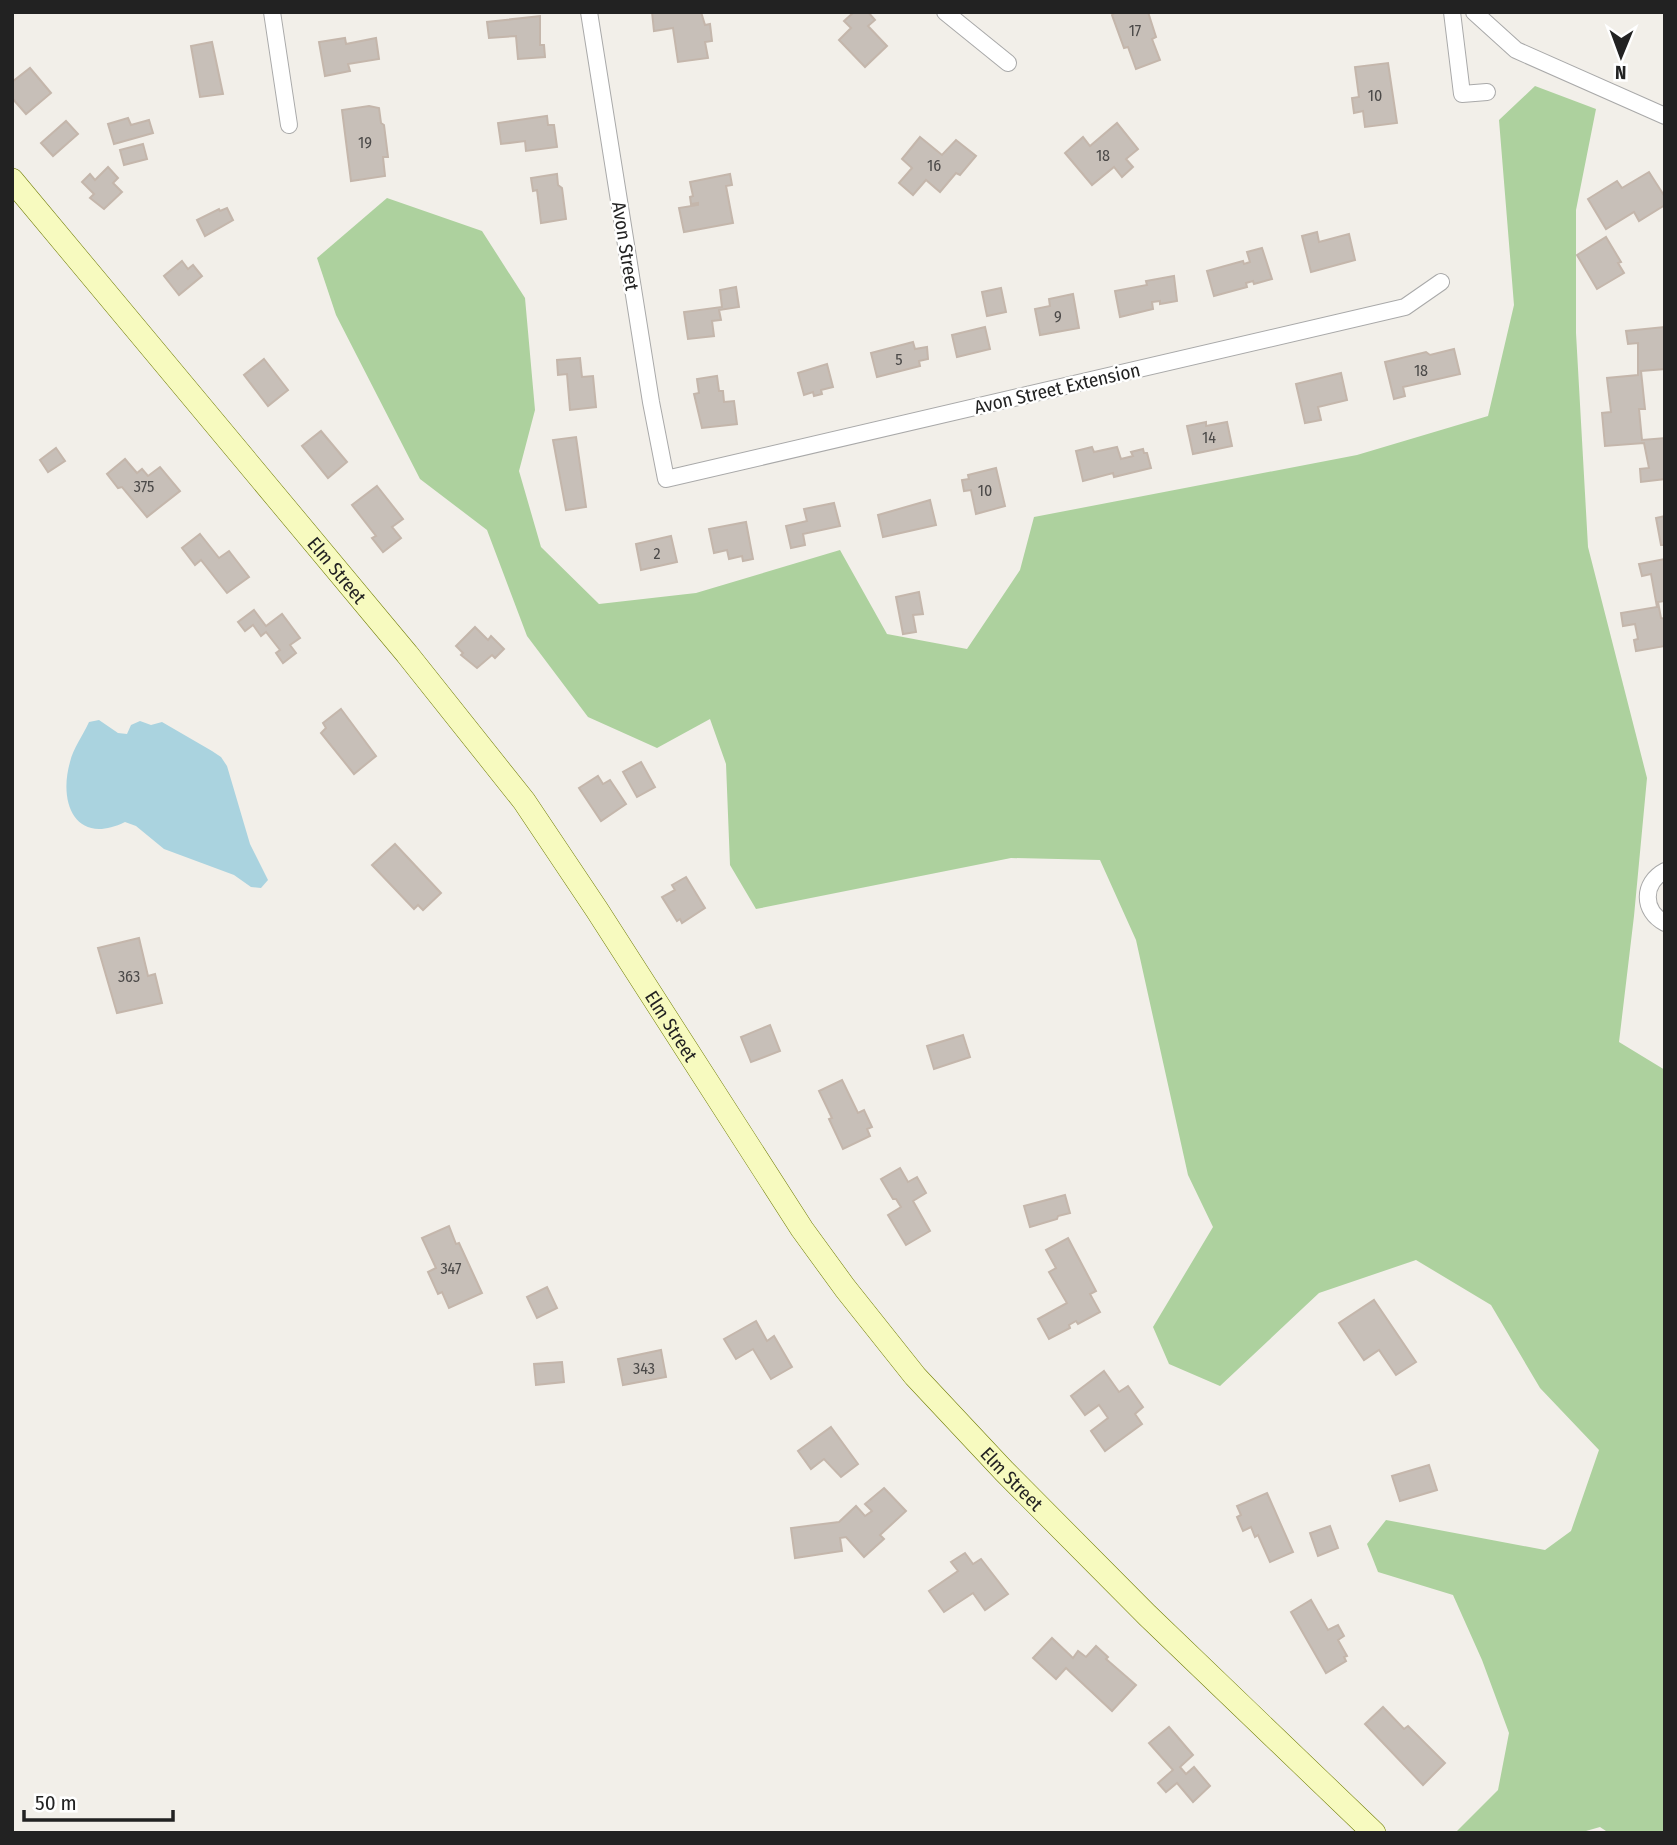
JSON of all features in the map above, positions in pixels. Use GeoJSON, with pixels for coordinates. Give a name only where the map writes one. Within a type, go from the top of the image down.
{"type":"FeatureCollection","features":[{"type":"Feature","properties":{"kind":"street"},"geometry":{"type":"LineString","coordinates":[[272,12],[289,125]]}},
{"type":"Feature","properties":{"kind":"street","name":"Avon Street"},"geometry":{"type":"LineString","coordinates":[[589,12],[650,402],[666,479]]}},
{"type":"Feature","properties":{"kind":"street"},"geometry":{"type":"LineString","coordinates":[[945,12],[1007,63]]}},
{"type":"Feature","properties":{"kind":"street"},"geometry":{"type":"LineString","coordinates":[[1451,12],[1462,94],[1487,92]]}},
{"type":"Feature","properties":{"kind":"street"},"geometry":{"type":"LineString","coordinates":[[1474,12],[1516,50],[1665,116]]}},
{"type":"Feature","properties":{"kind":"street","name":"Elm Street"},"geometry":{"type":"LineString","coordinates":[[12,180],[408,654],[524,801],[802,1229],[915,1376],[1004,1471],[1147,1615],[1374,1833]]}},
{"type":"Feature","properties":{"kind":"street","name":"Avon Street Extension"},"geometry":{"type":"LineString","coordinates":[[666,479],[1405,307],[1441,282]]}},
{"type":"Feature","properties":{"kind":"street"},"geometry":{"type":"LineString","coordinates":[[1665,871],[1655,877],[1647,894],[1652,913],[1665,923]]}},
{"type":"Feature","properties":{"kind":"green space"},"geometry":{"type":"Polygon","coordinates":[[[1535,86],[1596,109],[1576,210],[1576,333],[1588,547],[1647,778],[1619,1042],[1665,1070],[1665,1833],[1609,1833],[1600,1827],[1579,1833],[1455,1833],[1498,1790],[1509,1733],[1482,1660],[1453,1595],[1378,1572],[1367,1544],[1386,1520],[1545,1550],[1571,1531],[1599,1450],[1540,1388],[1491,1305],[1416,1260],[1319,1293],[1220,1386],[1169,1364],[1153,1327],[1213,1227],[1188,1175],[1136,940],[1100,860],[1011,858],[756,909],[730,865],[726,764],[710,719],[657,748],[588,717],[527,636],[487,530],[420,479],[336,315],[317,258],[387,198],[482,231],[525,298],[535,410],[519,471],[541,547],[599,604],[696,593],[840,550],[887,634],[967,649],[1020,570],[1034,517],[1357,455],[1488,416],[1514,305],[1499,120],[1535,86]]]}},
{"type":"Feature","properties":{"kind":"water"},"geometry":{"type":"Polygon","coordinates":[[[99,720],[118,733],[127,734],[131,725],[140,721],[151,725],[162,722],[221,757],[227,766],[250,844],[268,880],[261,888],[251,887],[234,875],[164,849],[136,826],[125,822],[108,828],[94,829],[83,825],[75,817],[69,806],[67,792],[70,762],[89,722],[99,720]]]}},
{"type":"Feature","properties":{"kind":"building"},"geometry":{"type":"Polygon","coordinates":[[[652,12],[701,12],[705,25],[710,24],[712,41],[705,42],[708,58],[678,62],[673,28],[654,31],[652,12]]]}},
{"type":"Feature","properties":{"kind":"building"},"geometry":{"type":"Polygon","coordinates":[[[854,12],[868,12],[875,20],[868,26],[887,46],[865,67],[839,40],[851,28],[844,21],[854,12]]]}},
{"type":"Feature","properties":{"kind":"building"},"geometry":{"type":"Polygon","coordinates":[[[1116,12],[1148,12],[1156,37],[1152,39],[1160,60],[1136,69],[1128,47],[1124,48],[1112,15],[1116,12]]]}},
{"type":"Feature","properties":{"kind":"building"},"geometry":{"type":"Polygon","coordinates":[[[540,16],[540,45],[544,45],[545,57],[518,59],[516,36],[489,38],[487,22],[540,16]]]}},
{"type":"Feature","properties":{"kind":"building"},"geometry":{"type":"Polygon","coordinates":[[[345,38],[346,44],[376,38],[379,59],[348,64],[350,71],[325,76],[319,42],[345,38]]]}},
{"type":"Feature","properties":{"kind":"building"},"geometry":{"type":"Polygon","coordinates":[[[212,42],[223,94],[200,97],[191,46],[212,42]]]}},
{"type":"Feature","properties":{"kind":"building"},"geometry":{"type":"Polygon","coordinates":[[[1388,63],[1397,123],[1365,127],[1363,111],[1354,113],[1352,98],[1359,97],[1355,67],[1388,63]]]}},
{"type":"Feature","properties":{"kind":"building"},"geometry":{"type":"Polygon","coordinates":[[[30,68],[51,93],[26,114],[12,98],[12,82],[30,68]]]}},
{"type":"Feature","properties":{"kind":"building"},"geometry":{"type":"Polygon","coordinates":[[[369,106],[379,108],[381,123],[384,125],[388,157],[383,157],[385,176],[351,181],[342,110],[369,106]]]}},
{"type":"Feature","properties":{"kind":"building"},"geometry":{"type":"Polygon","coordinates":[[[547,116],[548,125],[554,125],[557,147],[526,151],[525,141],[501,144],[498,123],[547,116]]]}},
{"type":"Feature","properties":{"kind":"building"},"geometry":{"type":"Polygon","coordinates":[[[128,118],[131,125],[149,120],[153,133],[114,144],[108,124],[128,118]]]}},
{"type":"Feature","properties":{"kind":"building"},"geometry":{"type":"Polygon","coordinates":[[[66,121],[78,134],[53,156],[41,143],[66,121]]]}},
{"type":"Feature","properties":{"kind":"building"},"geometry":{"type":"Polygon","coordinates":[[[1117,123],[1138,149],[1126,159],[1133,167],[1122,177],[1114,167],[1092,185],[1065,153],[1083,137],[1090,146],[1117,123]]]}},
{"type":"Feature","properties":{"kind":"building"},"geometry":{"type":"Polygon","coordinates":[[[920,137],[942,155],[956,140],[976,156],[960,175],[956,173],[940,192],[926,180],[913,195],[899,183],[912,168],[902,159],[920,137]]]}},
{"type":"Feature","properties":{"kind":"building"},"geometry":{"type":"Polygon","coordinates":[[[143,144],[147,159],[124,165],[120,150],[143,144]]]}},
{"type":"Feature","properties":{"kind":"building"},"geometry":{"type":"Polygon","coordinates":[[[108,167],[118,178],[113,183],[122,192],[104,209],[90,198],[94,194],[82,182],[90,174],[95,180],[108,167]]]}},
{"type":"Feature","properties":{"kind":"building"},"geometry":{"type":"Polygon","coordinates":[[[1649,172],[1665,197],[1665,205],[1639,221],[1634,212],[1606,229],[1588,199],[1617,181],[1622,188],[1649,172]]]}},
{"type":"Feature","properties":{"kind":"building"},"geometry":{"type":"Polygon","coordinates":[[[557,174],[558,185],[562,188],[566,219],[541,223],[537,190],[533,191],[531,178],[557,174]]]}},
{"type":"Feature","properties":{"kind":"building"},"geometry":{"type":"Polygon","coordinates":[[[730,174],[732,185],[726,186],[733,223],[684,232],[679,208],[698,205],[691,204],[690,197],[693,196],[690,182],[730,174]]]}},
{"type":"Feature","properties":{"kind":"building"},"geometry":{"type":"Polygon","coordinates":[[[227,208],[233,220],[205,236],[197,220],[227,208]]]}},
{"type":"Feature","properties":{"kind":"building"},"geometry":{"type":"Polygon","coordinates":[[[1317,232],[1319,242],[1349,234],[1355,260],[1311,272],[1302,236],[1317,232]]]}},
{"type":"Feature","properties":{"kind":"building"},"geometry":{"type":"Polygon","coordinates":[[[1606,237],[1621,262],[1618,263],[1624,273],[1597,289],[1577,255],[1606,237]]]}},
{"type":"Feature","properties":{"kind":"building"},"geometry":{"type":"Polygon","coordinates":[[[1262,248],[1272,279],[1254,284],[1253,281],[1246,283],[1247,287],[1214,296],[1207,271],[1243,261],[1244,264],[1250,262],[1247,252],[1262,248]]]}},
{"type":"Feature","properties":{"kind":"building"},"geometry":{"type":"Polygon","coordinates":[[[182,261],[188,269],[193,265],[202,276],[179,295],[164,276],[182,261]]]}},
{"type":"Feature","properties":{"kind":"building"},"geometry":{"type":"Polygon","coordinates":[[[1174,276],[1177,301],[1160,304],[1160,301],[1152,302],[1153,309],[1120,317],[1115,291],[1174,276]]]}},
{"type":"Feature","properties":{"kind":"building"},"geometry":{"type":"Polygon","coordinates":[[[736,287],[739,307],[719,310],[721,320],[712,321],[714,336],[688,339],[684,312],[722,307],[720,290],[736,287]]]}},
{"type":"Feature","properties":{"kind":"building"},"geometry":{"type":"Polygon","coordinates":[[[1001,288],[1006,312],[987,316],[982,292],[1001,288]]]}},
{"type":"Feature","properties":{"kind":"building"},"geometry":{"type":"Polygon","coordinates":[[[1073,294],[1079,328],[1040,335],[1035,309],[1050,306],[1049,299],[1073,294]]]}},
{"type":"Feature","properties":{"kind":"building"},"geometry":{"type":"Polygon","coordinates":[[[985,327],[990,349],[957,357],[952,335],[985,327]]]}},
{"type":"Feature","properties":{"kind":"building"},"geometry":{"type":"Polygon","coordinates":[[[1664,327],[1665,369],[1641,371],[1645,409],[1639,409],[1642,440],[1665,438],[1665,479],[1641,482],[1640,469],[1649,468],[1644,443],[1605,446],[1602,413],[1611,412],[1607,378],[1638,375],[1638,343],[1628,344],[1626,331],[1664,327]]]}},
{"type":"Feature","properties":{"kind":"building"},"geometry":{"type":"Polygon","coordinates":[[[913,342],[915,349],[927,347],[928,359],[919,361],[920,366],[877,377],[871,353],[913,342]]]}},
{"type":"Feature","properties":{"kind":"building"},"geometry":{"type":"Polygon","coordinates":[[[1454,349],[1460,374],[1403,387],[1405,396],[1394,399],[1385,362],[1426,352],[1430,355],[1454,349]]]}},
{"type":"Feature","properties":{"kind":"building"},"geometry":{"type":"Polygon","coordinates":[[[580,358],[582,377],[593,376],[596,407],[570,410],[567,374],[558,375],[557,360],[580,358]]]}},
{"type":"Feature","properties":{"kind":"building"},"geometry":{"type":"Polygon","coordinates":[[[264,359],[288,390],[268,406],[244,375],[264,359]]]}},
{"type":"Feature","properties":{"kind":"building"},"geometry":{"type":"Polygon","coordinates":[[[827,364],[833,387],[821,390],[822,394],[814,396],[813,392],[804,395],[798,373],[827,364]]]}},
{"type":"Feature","properties":{"kind":"building"},"geometry":{"type":"Polygon","coordinates":[[[1341,373],[1347,400],[1318,407],[1321,420],[1305,423],[1296,384],[1341,373]]]}},
{"type":"Feature","properties":{"kind":"building"},"geometry":{"type":"Polygon","coordinates":[[[717,376],[724,402],[734,401],[737,424],[702,428],[694,394],[699,393],[697,379],[717,376]]]}},
{"type":"Feature","properties":{"kind":"building"},"geometry":{"type":"Polygon","coordinates":[[[1206,422],[1206,426],[1227,422],[1232,446],[1193,454],[1187,426],[1206,422]]]}},
{"type":"Feature","properties":{"kind":"building"},"geometry":{"type":"Polygon","coordinates":[[[321,431],[347,462],[328,478],[302,446],[321,431]]]}},
{"type":"Feature","properties":{"kind":"building"},"geometry":{"type":"Polygon","coordinates":[[[576,437],[586,507],[566,510],[553,440],[576,437]]]}},
{"type":"Feature","properties":{"kind":"building"},"geometry":{"type":"Polygon","coordinates":[[[1092,447],[1094,452],[1117,447],[1121,459],[1133,456],[1131,452],[1143,449],[1144,453],[1147,453],[1151,468],[1114,477],[1113,473],[1083,481],[1076,451],[1092,447]]]}},
{"type":"Feature","properties":{"kind":"building"},"geometry":{"type":"Polygon","coordinates":[[[56,448],[65,461],[48,472],[40,460],[56,448]]]}},
{"type":"Feature","properties":{"kind":"building"},"geometry":{"type":"Polygon","coordinates":[[[125,459],[137,473],[142,469],[148,476],[160,467],[180,491],[147,517],[122,487],[118,488],[107,474],[125,459]]]}},
{"type":"Feature","properties":{"kind":"building"},"geometry":{"type":"Polygon","coordinates":[[[996,468],[1005,506],[976,514],[971,490],[964,491],[962,480],[969,479],[968,475],[996,468]]]}},
{"type":"Feature","properties":{"kind":"building"},"geometry":{"type":"Polygon","coordinates":[[[377,486],[403,519],[392,527],[401,538],[383,552],[372,538],[376,536],[352,505],[377,486]]]}},
{"type":"Feature","properties":{"kind":"building"},"geometry":{"type":"Polygon","coordinates":[[[930,500],[936,525],[883,537],[878,515],[930,500]]]}},
{"type":"Feature","properties":{"kind":"building"},"geometry":{"type":"Polygon","coordinates":[[[834,503],[840,526],[803,534],[805,545],[791,548],[786,526],[807,521],[804,509],[834,503]]]}},
{"type":"Feature","properties":{"kind":"building"},"geometry":{"type":"Polygon","coordinates":[[[1665,516],[1665,545],[1661,545],[1656,518],[1665,516]]]}},
{"type":"Feature","properties":{"kind":"building"},"geometry":{"type":"Polygon","coordinates":[[[746,522],[753,559],[743,561],[742,556],[729,559],[727,550],[714,553],[709,529],[746,522]]]}},
{"type":"Feature","properties":{"kind":"building"},"geometry":{"type":"Polygon","coordinates":[[[200,534],[219,558],[229,551],[249,577],[227,593],[201,560],[195,565],[182,548],[200,534]]]}},
{"type":"Feature","properties":{"kind":"building"},"geometry":{"type":"Polygon","coordinates":[[[671,536],[677,562],[641,570],[636,544],[671,536]]]}},
{"type":"Feature","properties":{"kind":"building"},"geometry":{"type":"Polygon","coordinates":[[[1665,559],[1665,601],[1658,602],[1661,618],[1665,619],[1665,646],[1636,651],[1634,640],[1638,639],[1635,624],[1623,626],[1621,613],[1657,607],[1651,574],[1642,576],[1639,564],[1665,559]]]}},
{"type":"Feature","properties":{"kind":"building"},"geometry":{"type":"Polygon","coordinates":[[[919,592],[923,614],[913,615],[916,632],[903,634],[896,597],[919,592]]]}},
{"type":"Feature","properties":{"kind":"building"},"geometry":{"type":"Polygon","coordinates":[[[254,610],[266,626],[282,614],[300,638],[290,645],[296,653],[283,663],[276,653],[280,650],[266,632],[261,636],[253,625],[245,631],[238,622],[254,610]]]}},
{"type":"Feature","properties":{"kind":"building"},"geometry":{"type":"Polygon","coordinates":[[[475,627],[488,640],[491,636],[504,649],[495,658],[492,655],[477,668],[461,655],[463,653],[456,646],[475,627]]]}},
{"type":"Feature","properties":{"kind":"building"},"geometry":{"type":"Polygon","coordinates":[[[341,709],[376,756],[354,774],[321,733],[326,728],[323,723],[341,709]]]}},
{"type":"Feature","properties":{"kind":"building"},"geometry":{"type":"Polygon","coordinates":[[[641,762],[655,787],[637,797],[623,772],[641,762]]]}},
{"type":"Feature","properties":{"kind":"building"},"geometry":{"type":"Polygon","coordinates":[[[598,776],[603,784],[610,780],[626,804],[601,821],[579,788],[598,776]]]}},
{"type":"Feature","properties":{"kind":"building"},"geometry":{"type":"Polygon","coordinates":[[[395,844],[441,893],[423,910],[418,905],[414,909],[372,865],[395,844]]]}},
{"type":"Feature","properties":{"kind":"building"},"geometry":{"type":"Polygon","coordinates":[[[686,877],[705,908],[682,923],[680,919],[677,921],[662,897],[675,890],[672,885],[686,877]]]}},
{"type":"Feature","properties":{"kind":"building"},"geometry":{"type":"Polygon","coordinates":[[[139,938],[148,976],[155,974],[162,1003],[117,1013],[98,948],[139,938]]]}},
{"type":"Feature","properties":{"kind":"building"},"geometry":{"type":"Polygon","coordinates":[[[770,1025],[780,1051],[751,1062],[741,1037],[770,1025]]]}},
{"type":"Feature","properties":{"kind":"building"},"geometry":{"type":"Polygon","coordinates":[[[963,1035],[970,1057],[934,1069],[927,1046],[963,1035]]]}},
{"type":"Feature","properties":{"kind":"building"},"geometry":{"type":"Polygon","coordinates":[[[842,1080],[858,1113],[864,1110],[872,1127],[867,1129],[870,1136],[843,1149],[819,1091],[842,1080]]]}},
{"type":"Feature","properties":{"kind":"building"},"geometry":{"type":"Polygon","coordinates":[[[900,1168],[908,1182],[917,1177],[926,1193],[913,1201],[930,1231],[906,1245],[888,1215],[901,1207],[881,1179],[900,1168]]]}},
{"type":"Feature","properties":{"kind":"building"},"geometry":{"type":"Polygon","coordinates":[[[1065,1195],[1070,1213],[1030,1227],[1024,1206],[1065,1195]]]}},
{"type":"Feature","properties":{"kind":"building"},"geometry":{"type":"Polygon","coordinates":[[[449,1226],[482,1293],[449,1308],[442,1292],[438,1294],[428,1272],[436,1268],[422,1238],[449,1226]]]}},
{"type":"Feature","properties":{"kind":"building"},"geometry":{"type":"Polygon","coordinates":[[[1068,1238],[1096,1291],[1090,1294],[1100,1312],[1078,1324],[1076,1321],[1069,1325],[1070,1328],[1049,1339],[1038,1319],[1067,1303],[1049,1272],[1056,1268],[1046,1250],[1068,1238]]]}},
{"type":"Feature","properties":{"kind":"building"},"geometry":{"type":"Polygon","coordinates":[[[547,1287],[557,1308],[537,1318],[527,1297],[547,1287]]]}},
{"type":"Feature","properties":{"kind":"building"},"geometry":{"type":"Polygon","coordinates":[[[1374,1300],[1416,1362],[1396,1375],[1379,1350],[1364,1360],[1339,1323],[1374,1300]]]}},
{"type":"Feature","properties":{"kind":"building"},"geometry":{"type":"Polygon","coordinates":[[[756,1321],[767,1341],[774,1336],[792,1367],[771,1379],[753,1349],[736,1359],[724,1339],[756,1321]]]}},
{"type":"Feature","properties":{"kind":"building"},"geometry":{"type":"Polygon","coordinates":[[[661,1350],[666,1377],[623,1385],[618,1359],[661,1350]]]}},
{"type":"Feature","properties":{"kind":"building"},"geometry":{"type":"Polygon","coordinates":[[[562,1362],[564,1382],[536,1385],[534,1364],[562,1362]]]}},
{"type":"Feature","properties":{"kind":"building"},"geometry":{"type":"Polygon","coordinates":[[[1104,1371],[1119,1392],[1128,1386],[1143,1407],[1135,1414],[1142,1424],[1105,1451],[1091,1431],[1108,1418],[1099,1405],[1085,1415],[1071,1396],[1104,1371]]]}},
{"type":"Feature","properties":{"kind":"building"},"geometry":{"type":"Polygon","coordinates":[[[831,1427],[858,1464],[841,1477],[824,1459],[811,1469],[798,1451],[831,1427]]]}},
{"type":"Feature","properties":{"kind":"building"},"geometry":{"type":"Polygon","coordinates":[[[1429,1465],[1437,1490],[1400,1501],[1392,1476],[1429,1465]]]}},
{"type":"Feature","properties":{"kind":"building"},"geometry":{"type":"Polygon","coordinates":[[[884,1488],[906,1511],[880,1535],[884,1539],[864,1557],[846,1537],[840,1538],[842,1551],[795,1558],[791,1528],[839,1522],[856,1506],[865,1516],[872,1511],[865,1504],[884,1488]]]}},
{"type":"Feature","properties":{"kind":"building"},"geometry":{"type":"Polygon","coordinates":[[[1267,1493],[1293,1552],[1270,1562],[1258,1535],[1255,1537],[1251,1527],[1243,1531],[1237,1517],[1241,1515],[1237,1506],[1267,1493]]]}},
{"type":"Feature","properties":{"kind":"building"},"geometry":{"type":"Polygon","coordinates":[[[1330,1526],[1338,1548],[1318,1556],[1310,1533],[1330,1526]]]}},
{"type":"Feature","properties":{"kind":"building"},"geometry":{"type":"Polygon","coordinates":[[[965,1553],[973,1564],[981,1559],[1008,1594],[985,1610],[973,1593],[944,1612],[929,1591],[958,1571],[951,1562],[965,1553]]]}},
{"type":"Feature","properties":{"kind":"building"},"geometry":{"type":"Polygon","coordinates":[[[1311,1600],[1328,1630],[1338,1625],[1344,1636],[1338,1640],[1347,1656],[1344,1657],[1346,1661],[1326,1673],[1291,1612],[1311,1600]]]}},
{"type":"Feature","properties":{"kind":"building"},"geometry":{"type":"Polygon","coordinates":[[[1052,1638],[1073,1658],[1078,1651],[1086,1657],[1096,1646],[1108,1657],[1106,1659],[1136,1685],[1112,1711],[1066,1668],[1056,1679],[1033,1658],[1052,1638]]]}},
{"type":"Feature","properties":{"kind":"building"},"geometry":{"type":"Polygon","coordinates":[[[1383,1707],[1404,1729],[1408,1726],[1445,1763],[1423,1785],[1365,1724],[1383,1707]]]}},
{"type":"Feature","properties":{"kind":"building"},"geometry":{"type":"Polygon","coordinates":[[[1169,1727],[1193,1755],[1180,1767],[1186,1774],[1194,1767],[1210,1786],[1193,1802],[1177,1783],[1166,1792],[1158,1783],[1173,1770],[1149,1743],[1169,1727]]]}}]}
